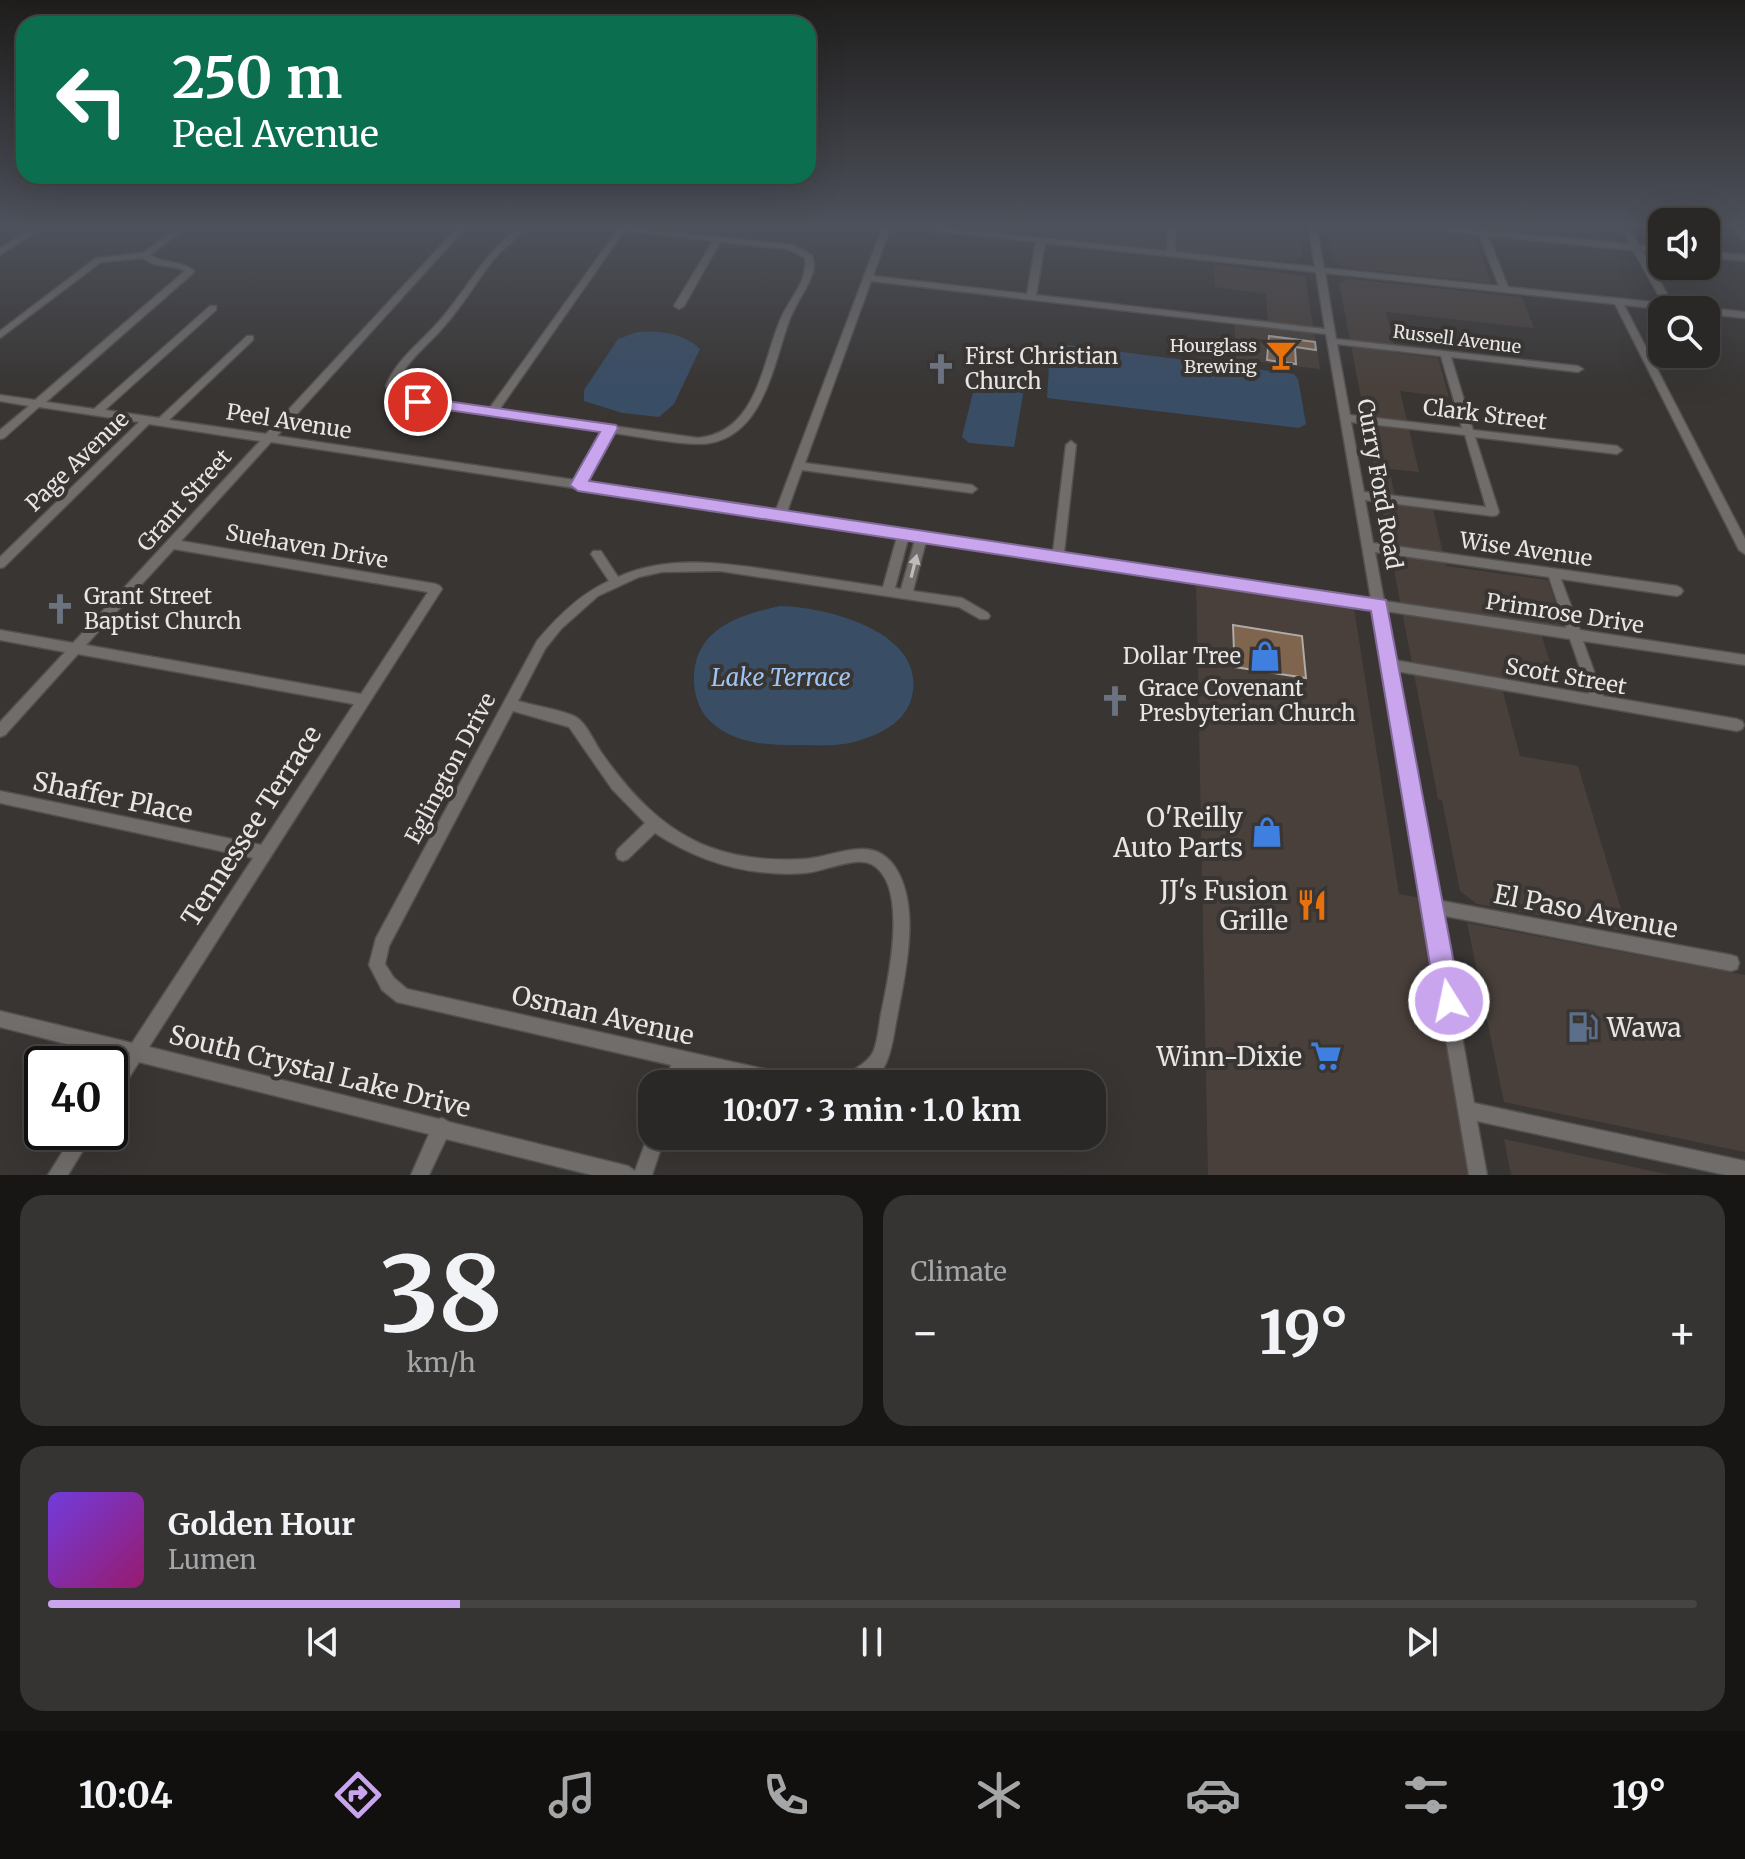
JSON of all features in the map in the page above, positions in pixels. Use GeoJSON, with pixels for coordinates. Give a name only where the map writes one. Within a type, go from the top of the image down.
{"type":"FeatureCollection","features":[{"type":"Feature","properties":{"kind":"street"},"geometry":{"type":"LineString","coordinates":[[0,335],[75,281]]}},
{"type":"Feature","properties":{"kind":"street"},"geometry":{"type":"LineString","coordinates":[[0,436],[177,281]]}},
{"type":"Feature","properties":{"kind":"street","name":"Grant Street"},"geometry":{"type":"LineString","coordinates":[[0,731],[413,281]]}},
{"type":"Feature","properties":{"kind":"street"},"geometry":{"type":"LineString","coordinates":[[473,281],[444,321],[398,372],[391,386],[394,392],[408,399],[708,441],[728,434],[742,421],[770,366],[786,317],[802,281]]}},
{"type":"Feature","properties":{"kind":"street"},"geometry":{"type":"LineString","coordinates":[[492,412],[554,328],[582,281]]}},
{"type":"Feature","properties":{"kind":"street"},"geometry":{"type":"LineString","coordinates":[[679,306],[694,281]]}},
{"type":"Feature","properties":{"kind":"street"},"geometry":{"type":"LineString","coordinates":[[780,516],[867,281]]}},
{"type":"Feature","properties":{"kind":"street","name":"Russell Avenue"},"geometry":{"type":"LineString","coordinates":[[892,281],[1578,369]]}},
{"type":"Feature","properties":{"kind":"street"},"geometry":{"type":"LineString","coordinates":[[1031,297],[1034,281]]}},
{"type":"Feature","properties":{"kind":"street","name":"Curry Ford Road"},"geometry":{"type":"LineString","coordinates":[[1322,281],[1478,1175]]}},
{"type":"Feature","properties":{"kind":"street"},"geometry":{"type":"LineString","coordinates":[[1420,281],[1648,304]]}},
{"type":"Feature","properties":{"kind":"street"},"geometry":{"type":"LineString","coordinates":[[1501,281],[1505,290]]}},
{"type":"Feature","properties":{"kind":"street"},"geometry":{"type":"LineString","coordinates":[[1618,301],[1745,550]]}},
{"type":"Feature","properties":{"kind":"street"},"geometry":{"type":"LineString","coordinates":[[96,413],[213,308]]}},
{"type":"Feature","properties":{"kind":"street"},"geometry":{"type":"LineString","coordinates":[[1720,312],[1744,316]]}},
{"type":"Feature","properties":{"kind":"street","name":"Page Avenue"},"geometry":{"type":"LineString","coordinates":[[161,422],[250,338]]}},
{"type":"Feature","properties":{"kind":"street"},"geometry":{"type":"LineString","coordinates":[[1360,495],[1493,512],[1445,354]]}},
{"type":"Feature","properties":{"kind":"street","name":"Peel Avenue"},"geometry":{"type":"LineString","coordinates":[[0,398],[1379,605]]}},
{"type":"Feature","properties":{"kind":"street","name":"Clark Street"},"geometry":{"type":"LineString","coordinates":[[1347,418],[1617,450]]}},
{"type":"Feature","properties":{"kind":"street","name":"Page Avenue"},"geometry":{"type":"LineString","coordinates":[[0,564],[147,420]]}},
{"type":"Feature","properties":{"kind":"street"},"geometry":{"type":"LineString","coordinates":[[578,485],[610,428]]}},
{"type":"Feature","properties":{"kind":"street"},"geometry":{"type":"LineString","coordinates":[[1058,556],[1071,445]]}},
{"type":"Feature","properties":{"kind":"street"},"geometry":{"type":"LineString","coordinates":[[799,466],[972,489]]}},
{"type":"Feature","properties":{"kind":"street"},"geometry":{"type":"LineString","coordinates":[[888,591],[903,535]]}},
{"type":"Feature","properties":{"kind":"street"},"geometry":{"type":"LineString","coordinates":[[906,594],[921,538]]}},
{"type":"Feature","properties":{"kind":"street","name":"Suehaven Drive"},"geometry":{"type":"LineString","coordinates":[[172,544],[436,589]]}},
{"type":"Feature","properties":{"kind":"street","name":"Wise Avenue"},"geometry":{"type":"LineString","coordinates":[[1369,547],[1677,591]]}},
{"type":"Feature","properties":{"kind":"street"},"geometry":{"type":"LineString","coordinates":[[597,554],[615,581]]}},
{"type":"Feature","properties":{"kind":"street","name":"Eglington Drive"},"geometry":{"type":"LineString","coordinates":[[403,996],[388,984],[377,965],[382,944],[541,645],[594,593],[615,581],[662,568],[720,567],[962,603],[984,616]]}},
{"type":"Feature","properties":{"kind":"street"},"geometry":{"type":"LineString","coordinates":[[1553,573],[1599,702]]}},
{"type":"Feature","properties":{"kind":"street","name":"Tennessee Terrace"},"geometry":{"type":"LineString","coordinates":[[128,1064],[436,589]]}},
{"type":"Feature","properties":{"kind":"street","name":"Primrose Drive"},"geometry":{"type":"LineString","coordinates":[[1379,605],[1745,660]]}},
{"type":"Feature","properties":{"kind":"street"},"geometry":{"type":"LineString","coordinates":[[0,635],[363,700]]}},
{"type":"Feature","properties":{"kind":"street","name":"Scott Street"},"geometry":{"type":"LineString","coordinates":[[1389,664],[1737,725]]}},
{"type":"Feature","properties":{"kind":"street"},"geometry":{"type":"LineString","coordinates":[[508,704],[573,722],[597,758],[653,825],[690,850],[731,862],[808,866],[860,855],[875,858],[886,866],[895,887],[902,922],[901,956],[880,1056],[869,1070]]}},
{"type":"Feature","properties":{"kind":"street","name":"Shaffer Place"},"geometry":{"type":"LineString","coordinates":[[0,797],[264,853]]}},
{"type":"Feature","properties":{"kind":"street"},"geometry":{"type":"LineString","coordinates":[[623,854],[653,825]]}},
{"type":"Feature","properties":{"kind":"street","name":"El Paso Avenue"},"geometry":{"type":"LineString","coordinates":[[1432,906],[1731,963]]}},
{"type":"Feature","properties":{"kind":"street","name":"Osman Avenue"},"geometry":{"type":"LineString","coordinates":[[403,996],[727,1070]]}},
{"type":"Feature","properties":{"kind":"street","name":"South Crystal Lake Drive"},"geometry":{"type":"LineString","coordinates":[[0,1019],[628,1175]]}},
{"type":"Feature","properties":{"kind":"street"},"geometry":{"type":"LineString","coordinates":[[678,1070],[681,1060]]}},
{"type":"Feature","properties":{"kind":"street"},"geometry":{"type":"LineString","coordinates":[[1467,1110],[1745,1170]]}},
{"type":"Feature","properties":{"kind":"street"},"geometry":{"type":"LineString","coordinates":[[420,1175],[442,1127]]}},
{"type":"Feature","properties":{"kind":"street"},"geometry":{"type":"LineString","coordinates":[[57,1175],[73,1150]]}},
{"type":"Feature","properties":{"kind":"street"},"geometry":{"type":"LineString","coordinates":[[643,1175],[651,1150]]}},
{"type":"Feature","properties":{"kind":"shaded area"},"geometry":{"type":"Polygon","coordinates":[[[1215,281],[1306,281],[1320,369],[1236,359],[1234,317],[1268,320],[1266,294],[1215,287],[1215,281]]]}},
{"type":"Feature","properties":{"kind":"shaded area"},"geometry":{"type":"Polygon","coordinates":[[[1367,281],[1522,297],[1534,328],[1386,312],[1396,353],[1438,358],[1449,397],[1400,391],[1419,472],[1389,469],[1397,504],[1433,509],[1446,566],[1548,580],[1565,633],[1540,630],[1557,685],[1499,677],[1520,756],[1578,766],[1628,932],[1477,904],[1460,891],[1442,800],[1438,799],[1339,283],[1367,281]]]}},
{"type":"Feature","properties":{"kind":"shaded area"},"geometry":{"type":"Polygon","coordinates":[[[1196,578],[1353,602],[1399,894],[1431,900],[1478,1175],[1208,1175],[1196,578]]]}},
{"type":"Feature","properties":{"kind":"shaded area"},"geometry":{"type":"Polygon","coordinates":[[[1467,923],[1745,975],[1745,1152],[1504,1102],[1467,923]]]}},
{"type":"Feature","properties":{"kind":"shaded area"},"geometry":{"type":"Polygon","coordinates":[[[1504,1139],[1670,1175],[1511,1175],[1504,1139]]]}},
{"type":"Feature","properties":{"kind":"water"},"geometry":{"type":"Polygon","coordinates":[[[637,332],[671,334],[686,339],[700,349],[674,404],[659,417],[622,413],[584,401],[584,390],[618,339],[637,332]]]}},
{"type":"Feature","properties":{"kind":"water"},"geometry":{"type":"Polygon","coordinates":[[[1060,344],[1294,374],[1298,379],[1306,424],[1299,428],[1047,398],[1050,349],[1060,344]]]}},
{"type":"Feature","properties":{"kind":"water"},"geometry":{"type":"Polygon","coordinates":[[[978,372],[1018,376],[1025,383],[1014,447],[969,443],[962,437],[978,372]]]}},
{"type":"Feature","properties":{"kind":"water","name":"Lake Terrace"},"geometry":{"type":"Polygon","coordinates":[[[780,606],[823,611],[846,618],[869,627],[889,640],[904,655],[913,674],[912,696],[898,721],[873,736],[854,742],[816,745],[748,741],[728,734],[709,720],[699,705],[694,688],[697,660],[703,646],[723,626],[736,619],[780,606]]]}},
{"type":"Feature","properties":{"kind":"building","name":"Hourglass Brewing"},"geometry":{"type":"Polygon","coordinates":[[[1269,336],[1315,342],[1316,350],[1295,347],[1296,364],[1267,360],[1269,336]]]}},
{"type":"Feature","properties":{"kind":"building","name":"Dollar Tree"},"geometry":{"type":"Polygon","coordinates":[[[1233,625],[1302,636],[1306,678],[1235,667],[1234,662],[1226,660],[1226,650],[1234,651],[1233,625]]]}},
{"type":"Feature","properties":{"kind":"place","name":"Hourglass Brewing"},"geometry":{"type":"Point","coordinates":[1281,355]}},
{"type":"Feature","properties":{"kind":"place","name":"First Christian Church"},"geometry":{"type":"Point","coordinates":[941,369]}},
{"type":"Feature","properties":{"kind":"place","name":"Grant Street Baptist Church"},"geometry":{"type":"Point","coordinates":[60,609]}},
{"type":"Feature","properties":{"kind":"place","name":"Dollar Tree"},"geometry":{"type":"Point","coordinates":[1265,656]}},
{"type":"Feature","properties":{"kind":"place","name":"Grace Covenant Presbyterian Church"},"geometry":{"type":"Point","coordinates":[1115,701]}},
{"type":"Feature","properties":{"kind":"place","name":"O'Reilly Auto Parts"},"geometry":{"type":"Point","coordinates":[1267,832]}},
{"type":"Feature","properties":{"kind":"place","name":"JJ's Fusion Grille"},"geometry":{"type":"Point","coordinates":[1312,905]}},
{"type":"Feature","properties":{"kind":"place","name":"Wawa"},"geometry":{"type":"Point","coordinates":[1583,1027]}},
{"type":"Feature","properties":{"kind":"place","name":"Winn-Dixie"},"geometry":{"type":"Point","coordinates":[1326,1056]}},
{"type":"Feature","properties":{"kind":"route"},"geometry":{"type":"LineString","coordinates":[[418,402],[610,428],[578,485],[1379,605],[1449,1001]]}}]}
